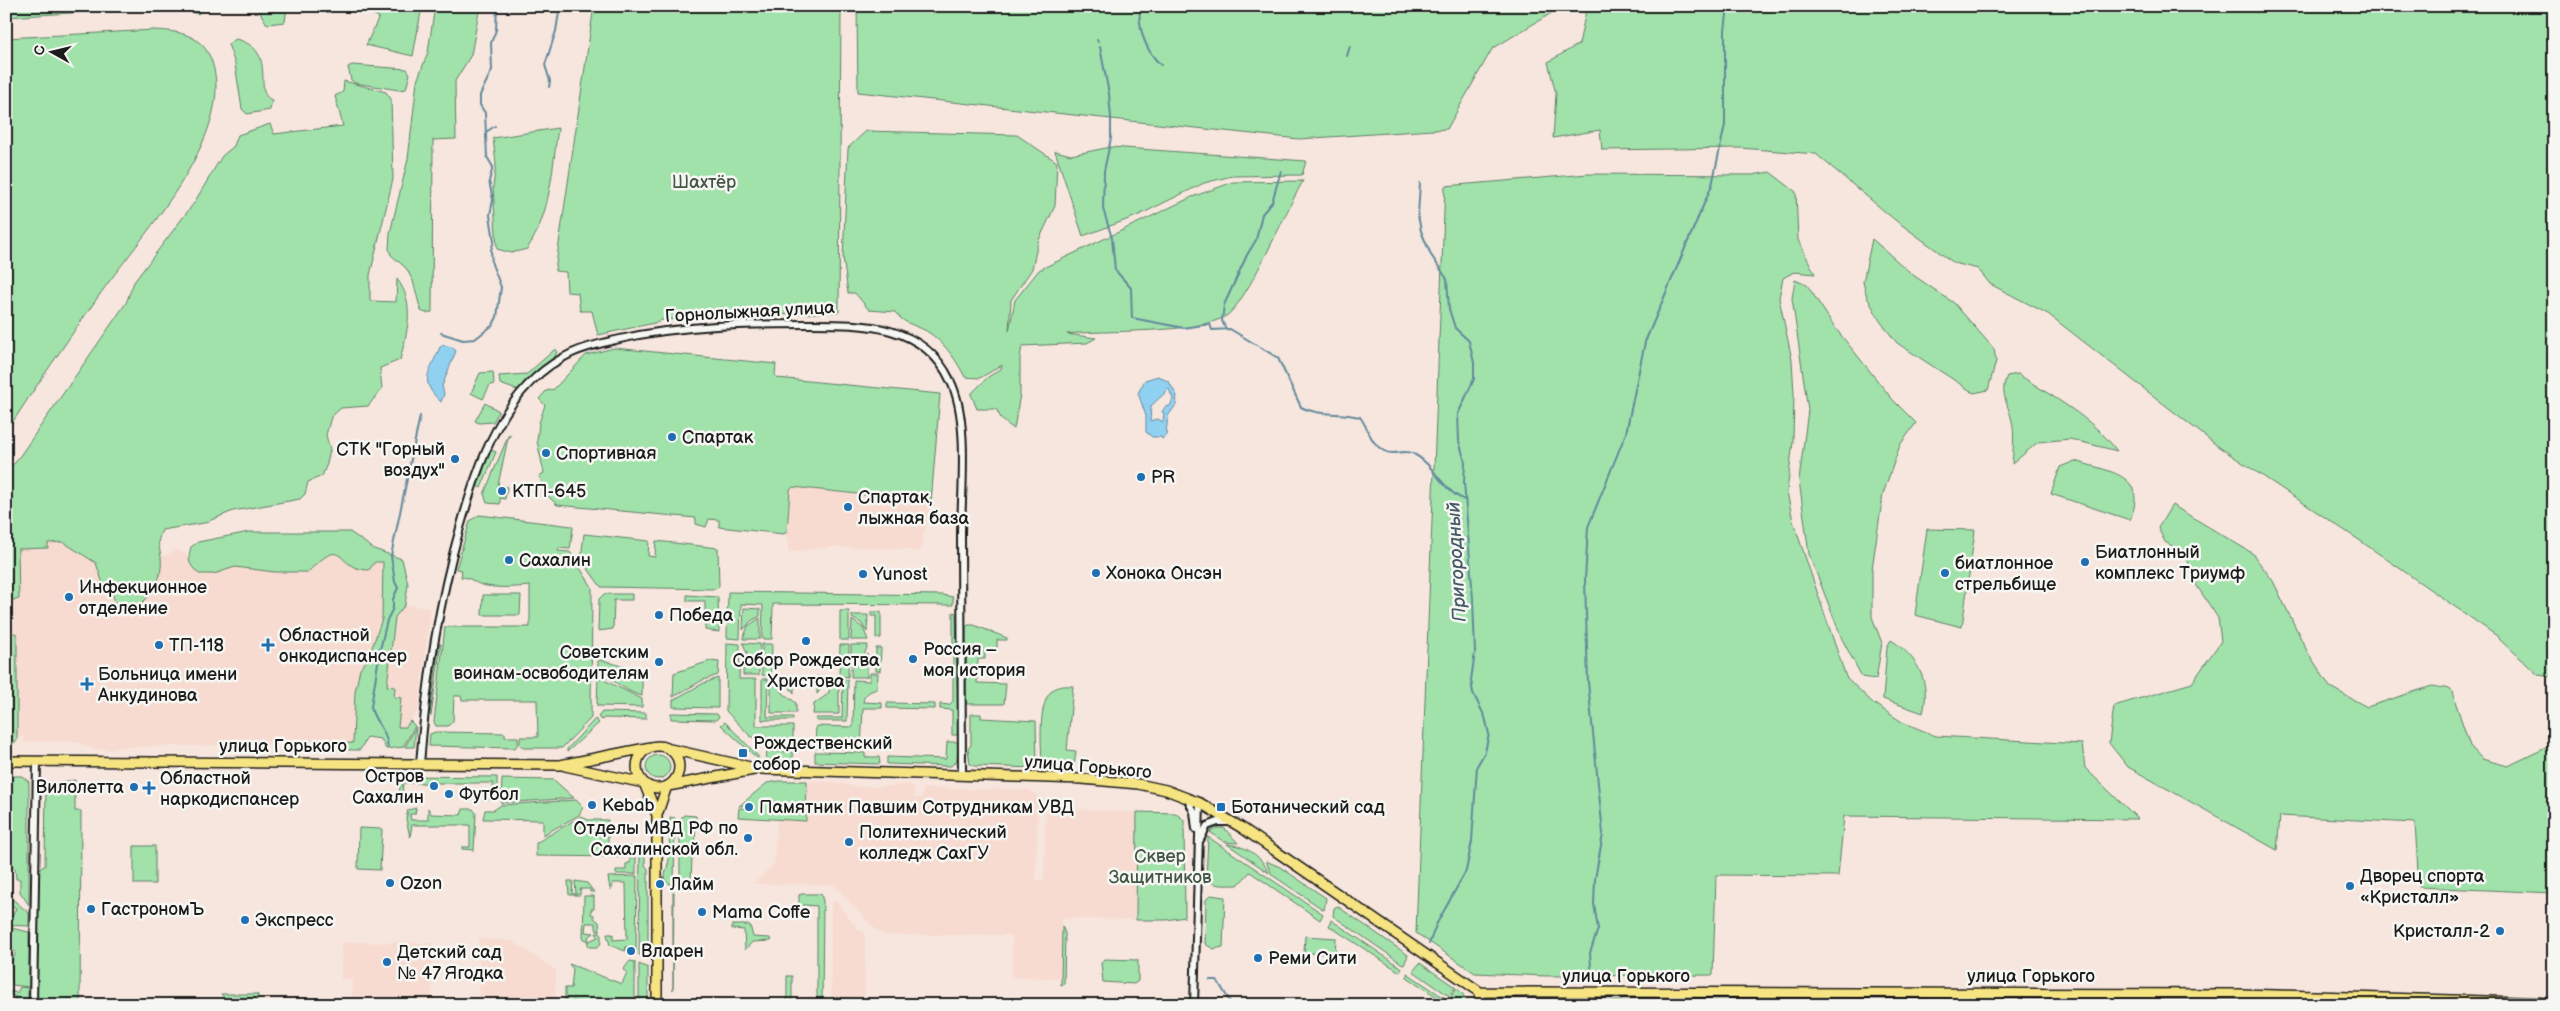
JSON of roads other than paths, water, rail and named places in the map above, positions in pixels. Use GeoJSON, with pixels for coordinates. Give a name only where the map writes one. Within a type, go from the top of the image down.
{"type":"FeatureCollection","features":[{"type":"Feature","properties":{"kind":"main road"},"geometry":{"type":"LineString","coordinates":[[657,814],[637,771],[637,763],[644,750],[657,745],[670,749],[678,759],[680,766],[676,778],[667,786],[657,814],[657,1005]]}},
{"type":"Feature","properties":{"kind":"main road","name":"улица Горького"},"geometry":{"type":"LineString","coordinates":[[560,765],[650,747]]}},
{"type":"Feature","properties":{"kind":"main road","name":"улица Горького"},"geometry":{"type":"LineString","coordinates":[[670,749],[759,768],[1082,779],[1138,784],[1166,790],[1200,803],[1233,823],[1480,992],[1942,992],[2270,1000],[2554,1003]]}},
{"type":"Feature","properties":{"kind":"main road","name":"улица Горького"},"geometry":{"type":"LineString","coordinates":[[6,761],[560,765],[644,783]]}},
{"type":"Feature","properties":{"kind":"main road","name":"улица Горького"},"geometry":{"type":"LineString","coordinates":[[667,786],[759,768]]}},
{"type":"Feature","properties":{"kind":"main road"},"geometry":{"type":"LineString","coordinates":[[644,783],[655,788],[667,786]]}},
{"type":"Feature","properties":{"kind":"main road"},"geometry":{"type":"LineString","coordinates":[[1479,1005],[1480,992]]}},
{"type":"Feature","properties":{"kind":"street","name":"Горнолыжная улица"},"geometry":{"type":"LineString","coordinates":[[420,764],[437,616],[474,479],[487,446],[510,408],[534,381],[568,355],[586,347],[640,335],[686,328],[846,323],[890,329],[919,343],[944,369],[955,391],[959,409],[962,462],[962,775]]}},
{"type":"Feature","properties":{"kind":"street"},"geometry":{"type":"LineString","coordinates":[[33,1005],[37,761]]}},
{"type":"Feature","properties":{"kind":"street"},"geometry":{"type":"LineString","coordinates":[[1188,800],[1194,816],[1198,845]]}},
{"type":"Feature","properties":{"kind":"street"},"geometry":{"type":"LineString","coordinates":[[1194,1005],[1200,803]]}},
{"type":"Feature","properties":{"kind":"street"},"geometry":{"type":"LineString","coordinates":[[1198,845],[1207,826],[1218,822],[1233,823]]}},
{"type":"Feature","properties":{"kind":"water"},"geometry":{"type":"Polygon","coordinates":[[[443,345],[452,347],[456,351],[442,386],[444,394],[441,402],[430,388],[428,376],[440,347],[443,345]]]}},
{"type":"Feature","properties":{"kind":"water"},"geometry":{"type":"Polygon","coordinates":[[[1158,376],[1169,382],[1177,396],[1176,405],[1168,416],[1166,433],[1168,434],[1162,439],[1161,437],[1152,437],[1146,432],[1146,416],[1138,393],[1145,380],[1158,376]],[[1169,389],[1151,406],[1150,421],[1158,419],[1163,422],[1164,413],[1162,412],[1165,407],[1170,406],[1173,399],[1169,389]]]}},
{"type":"Feature","properties":{"kind":"waterway"},"geometry":{"type":"LineString","coordinates":[[441,333],[463,340],[475,339],[493,325],[497,317],[501,287],[492,264],[491,250],[494,241],[490,215],[493,200],[489,181],[493,167],[487,157],[485,113],[480,105],[480,95],[492,70],[491,43],[496,30],[497,6]]}},
{"type":"Feature","properties":{"kind":"waterway"},"geometry":{"type":"LineString","coordinates":[[549,87],[550,81],[545,65],[556,31],[560,6]]}},
{"type":"Feature","properties":{"kind":"waterway"},"geometry":{"type":"LineString","coordinates":[[1592,981],[1590,953],[1598,929],[1594,904],[1595,879],[1603,834],[1588,682],[1585,580],[1588,527],[1626,433],[1645,342],[1712,185],[1725,125],[1725,31],[1728,6]]}},
{"type":"Feature","properties":{"kind":"waterway"},"geometry":{"type":"LineString","coordinates":[[1140,9],[1140,24],[1144,40],[1151,54],[1161,65]]}},
{"type":"Feature","properties":{"kind":"waterway"},"geometry":{"type":"LineString","coordinates":[[1347,56],[1350,46]]}},
{"type":"Feature","properties":{"kind":"waterway"},"geometry":{"type":"LineString","coordinates":[[1100,47],[1109,94],[1111,118],[1111,138],[1104,171],[1103,209],[1112,238],[1115,270],[1131,288],[1132,318],[1184,328],[1210,324],[1212,330],[1230,329],[1278,358],[1301,407],[1315,412],[1360,417],[1379,448],[1388,453],[1410,452],[1414,454],[1428,465],[1450,491],[1465,500]]}},
{"type":"Feature","properties":{"kind":"waterway"},"geometry":{"type":"LineString","coordinates":[[486,132],[495,126]]}},
{"type":"Feature","properties":{"kind":"waterway"},"geometry":{"type":"LineString","coordinates":[[1226,329],[1222,321],[1224,305],[1256,240],[1262,214],[1272,202],[1281,171]]}},
{"type":"Feature","properties":{"kind":"waterway","name":"Пригородный"},"geometry":{"type":"LineString","coordinates":[[1420,183],[1418,215],[1421,231],[1431,255],[1447,279],[1449,309],[1455,328],[1469,341],[1474,363],[1474,379],[1458,414],[1459,441],[1465,462],[1464,482],[1473,599],[1475,652],[1471,680],[1473,693],[1485,717],[1489,734],[1485,752],[1477,766],[1472,841],[1466,871],[1436,925],[1429,944]]}},
{"type":"Feature","properties":{"kind":"waterway"},"geometry":{"type":"LineString","coordinates":[[388,748],[383,730],[374,717],[371,707],[380,650],[387,620],[393,608],[393,599],[398,588],[395,582],[391,556],[420,416]]}},
{"type":"Feature","properties":{"kind":"waterway"},"geometry":{"type":"LineString","coordinates":[[1210,980],[1217,980],[1232,1005]]}},
{"type":"Feature","properties":{"kind":"place","name":"Спартак"},"geometry":{"type":"Point","coordinates":[672,437]}},
{"type":"Feature","properties":{"kind":"place","name":"Спортивная"},"geometry":{"type":"Point","coordinates":[546,453]}},
{"type":"Feature","properties":{"kind":"place","name":"СТК \"Горный воздух\""},"geometry":{"type":"Point","coordinates":[455,459]}},
{"type":"Feature","properties":{"kind":"place","name":"PR"},"geometry":{"type":"Point","coordinates":[1141,477]}},
{"type":"Feature","properties":{"kind":"place","name":"КТП-645"},"geometry":{"type":"Point","coordinates":[502,491]}},
{"type":"Feature","properties":{"kind":"place","name":"Спартак, лыжная база"},"geometry":{"type":"Point","coordinates":[848,507]}},
{"type":"Feature","properties":{"kind":"place","name":"Сахалин"},"geometry":{"type":"Point","coordinates":[509,560]}},
{"type":"Feature","properties":{"kind":"place","name":"Биатлонный комплекс Триумф"},"geometry":{"type":"Point","coordinates":[2085,562]}},
{"type":"Feature","properties":{"kind":"place","name":"Хонока Онсэн"},"geometry":{"type":"Point","coordinates":[1096,573]}},
{"type":"Feature","properties":{"kind":"place","name":"биатлонное стрельбище"},"geometry":{"type":"Point","coordinates":[1945,573]}},
{"type":"Feature","properties":{"kind":"place","name":"Yunost"},"geometry":{"type":"Point","coordinates":[863,574]}},
{"type":"Feature","properties":{"kind":"place","name":"Инфекционное отделение"},"geometry":{"type":"Point","coordinates":[69,597]}},
{"type":"Feature","properties":{"kind":"place","name":"Победа"},"geometry":{"type":"Point","coordinates":[659,615]}},
{"type":"Feature","properties":{"kind":"place","name":"Собор Рождества Христова"},"geometry":{"type":"Point","coordinates":[806,641]}},
{"type":"Feature","properties":{"kind":"place","name":"ТП-118"},"geometry":{"type":"Point","coordinates":[159,645]}},
{"type":"Feature","properties":{"kind":"place","name":"Областной онкодиспансер"},"geometry":{"type":"Point","coordinates":[268,645]}},
{"type":"Feature","properties":{"kind":"place","name":"Россия – моя история"},"geometry":{"type":"Point","coordinates":[913,659]}},
{"type":"Feature","properties":{"kind":"place","name":"Советским воинам-освободителям"},"geometry":{"type":"Point","coordinates":[659,662]}},
{"type":"Feature","properties":{"kind":"place","name":"Больница имени Анкудинова"},"geometry":{"type":"Point","coordinates":[87,684]}},
{"type":"Feature","properties":{"kind":"place","name":"Рождественский собор"},"geometry":{"type":"Point","coordinates":[743,753]}},
{"type":"Feature","properties":{"kind":"place","name":"Остров Сахалин"},"geometry":{"type":"Point","coordinates":[434,786]}},
{"type":"Feature","properties":{"kind":"place","name":"Вилолетта"},"geometry":{"type":"Point","coordinates":[134,787]}},
{"type":"Feature","properties":{"kind":"place","name":"Областной наркодиспансер"},"geometry":{"type":"Point","coordinates":[149,788]}},
{"type":"Feature","properties":{"kind":"place","name":"Футбол"},"geometry":{"type":"Point","coordinates":[449,794]}},
{"type":"Feature","properties":{"kind":"place","name":"Kebab"},"geometry":{"type":"Point","coordinates":[592,805]}},
{"type":"Feature","properties":{"kind":"place","name":"Памятник Павшим Сотрудникам УВД"},"geometry":{"type":"Point","coordinates":[749,807]}},
{"type":"Feature","properties":{"kind":"place","name":"Ботанический сад"},"geometry":{"type":"Point","coordinates":[1221,807]}},
{"type":"Feature","properties":{"kind":"place","name":"Отделы МВД РФ по Сахалинской обл."},"geometry":{"type":"Point","coordinates":[748,838]}},
{"type":"Feature","properties":{"kind":"place","name":"Политехнический колледж СахГУ"},"geometry":{"type":"Point","coordinates":[849,842]}},
{"type":"Feature","properties":{"kind":"place","name":"Ozon"},"geometry":{"type":"Point","coordinates":[390,883]}},
{"type":"Feature","properties":{"kind":"place","name":"Лайм"},"geometry":{"type":"Point","coordinates":[660,884]}},
{"type":"Feature","properties":{"kind":"place","name":"Дворец спорта «Кристалл»"},"geometry":{"type":"Point","coordinates":[2350,886]}},
{"type":"Feature","properties":{"kind":"place","name":"ГастрономЪ"},"geometry":{"type":"Point","coordinates":[91,909]}},
{"type":"Feature","properties":{"kind":"place","name":"Mama Coffe"},"geometry":{"type":"Point","coordinates":[702,912]}},
{"type":"Feature","properties":{"kind":"place","name":"Экспресс"},"geometry":{"type":"Point","coordinates":[245,920]}},
{"type":"Feature","properties":{"kind":"place","name":"Кристалл-2"},"geometry":{"type":"Point","coordinates":[2500,931]}},
{"type":"Feature","properties":{"kind":"place","name":"Вларен"},"geometry":{"type":"Point","coordinates":[631,951]}},
{"type":"Feature","properties":{"kind":"place","name":"Реми Сити"},"geometry":{"type":"Point","coordinates":[1258,958]}},
{"type":"Feature","properties":{"kind":"place","name":"Детский сад № 47 Ягодка"},"geometry":{"type":"Point","coordinates":[387,962]}},
{"type":"Feature","properties":{"kind":"park label","name":"Шахтёр"},"geometry":{"type":"Point","coordinates":[704,182]}},
{"type":"Feature","properties":{"kind":"park label","name":"Сквер Защитников"},"geometry":{"type":"Point","coordinates":[1160,866]}}]}
